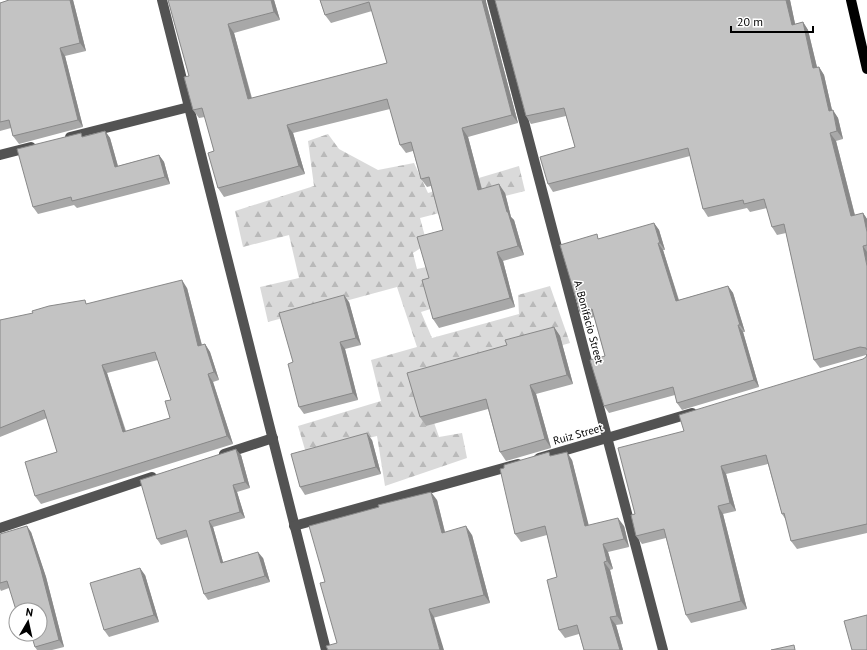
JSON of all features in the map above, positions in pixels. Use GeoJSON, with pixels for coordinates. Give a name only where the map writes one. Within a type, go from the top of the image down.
{"type":"FeatureCollection","features":[{"type":"Feature","properties":{"kind":"main road"},"geometry":{"type":"LineString","coordinates":[[851,0],[867,69]]}},
{"type":"Feature","properties":{"kind":"street"},"geometry":{"type":"LineString","coordinates":[[162,0],[326,650]]}},
{"type":"Feature","properties":{"kind":"street","name":"A. Bonifacio Street"},"geometry":{"type":"LineString","coordinates":[[492,0],[663,650]]}},
{"type":"Feature","properties":{"kind":"street"},"geometry":{"type":"LineString","coordinates":[[60,139],[189,107]]}},
{"type":"Feature","properties":{"kind":"street"},"geometry":{"type":"LineString","coordinates":[[0,155],[38,145]]}},
{"type":"Feature","properties":{"kind":"street","name":"Ruiz Street"},"geometry":{"type":"LineString","coordinates":[[294,526],[699,411]]}},
{"type":"Feature","properties":{"kind":"street"},"geometry":{"type":"LineString","coordinates":[[212,458],[273,438]]}},
{"type":"Feature","properties":{"kind":"street"},"geometry":{"type":"LineString","coordinates":[[0,528],[159,475]]}},
{"type":"Feature","properties":{"kind":"green space"},"geometry":{"type":"Polygon","coordinates":[[[328,134],[339,149],[378,170],[414,163],[428,193],[519,166],[525,191],[420,218],[427,244],[413,253],[417,269],[436,265],[446,304],[421,312],[432,338],[519,314],[518,295],[550,286],[570,343],[421,385],[439,437],[462,433],[467,458],[385,486],[377,436],[306,453],[298,426],[381,401],[371,360],[417,347],[397,287],[268,322],[260,287],[299,278],[289,235],[243,247],[235,211],[314,186],[308,141],[328,134]]]}},
{"type":"Feature","properties":{"kind":"building"},"geometry":{"type":"Polygon","coordinates":[[[9,0],[70,0],[80,43],[60,48],[78,120],[13,136],[9,120],[0,122],[0,3],[9,0]]]}},
{"type":"Feature","properties":{"kind":"building"},"geometry":{"type":"Polygon","coordinates":[[[168,0],[271,0],[274,12],[228,24],[248,99],[387,63],[369,2],[325,15],[320,0],[482,0],[512,115],[462,128],[478,190],[499,184],[518,246],[497,252],[510,298],[433,319],[422,280],[429,278],[417,237],[443,230],[429,177],[421,179],[411,142],[400,145],[387,99],[287,125],[299,166],[218,188],[208,153],[214,151],[202,108],[193,110],[184,77],[189,76],[168,0]]]}},
{"type":"Feature","properties":{"kind":"building"},"geometry":{"type":"Polygon","coordinates":[[[495,0],[786,0],[792,25],[803,22],[813,68],[819,67],[829,111],[833,110],[837,131],[830,133],[851,216],[863,213],[867,232],[867,245],[863,246],[867,266],[867,350],[866,348],[860,347],[814,360],[784,224],[772,227],[764,199],[744,204],[743,200],[703,209],[688,148],[548,184],[540,157],[575,147],[564,108],[526,116],[495,0]]]}},
{"type":"Feature","properties":{"kind":"building"},"geometry":{"type":"Polygon","coordinates":[[[105,131],[115,167],[159,155],[165,177],[72,201],[71,197],[33,207],[17,149],[81,133],[82,137],[105,131]]]}},
{"type":"Feature","properties":{"kind":"building"},"geometry":{"type":"Polygon","coordinates":[[[654,223],[660,243],[658,243],[676,301],[728,286],[754,380],[677,403],[673,387],[604,406],[590,360],[605,356],[592,309],[580,312],[560,245],[597,234],[598,239],[654,223]]]}},
{"type":"Feature","properties":{"kind":"building"},"geometry":{"type":"Polygon","coordinates":[[[182,280],[198,346],[205,344],[214,372],[208,374],[227,436],[35,496],[25,462],[57,452],[44,410],[0,428],[0,320],[33,313],[32,311],[49,306],[85,300],[86,304],[182,280]],[[155,352],[102,365],[123,432],[170,418],[165,401],[171,400],[155,352]]]}},
{"type":"Feature","properties":{"kind":"building"},"geometry":{"type":"Polygon","coordinates":[[[344,295],[356,338],[340,342],[353,393],[299,407],[288,364],[293,362],[279,313],[344,295]]]}},
{"type":"Feature","properties":{"kind":"building"},"geometry":{"type":"Polygon","coordinates":[[[554,327],[567,375],[530,385],[545,439],[500,452],[486,399],[420,417],[407,373],[507,345],[505,340],[554,327]]]}},
{"type":"Feature","properties":{"kind":"building"},"geometry":{"type":"Polygon","coordinates":[[[867,354],[867,524],[791,541],[766,455],[721,466],[730,503],[718,506],[741,601],[686,615],[664,529],[636,536],[631,515],[635,514],[618,448],[684,431],[679,415],[863,359],[867,354]]]}},
{"type":"Feature","properties":{"kind":"building"},"geometry":{"type":"Polygon","coordinates":[[[367,433],[376,467],[300,487],[291,454],[367,433]]]}},
{"type":"Feature","properties":{"kind":"building"},"geometry":{"type":"Polygon","coordinates":[[[236,449],[245,482],[233,485],[240,512],[209,521],[221,563],[258,552],[265,576],[204,594],[186,530],[157,539],[140,480],[236,449]]]}},
{"type":"Feature","properties":{"kind":"building"},"geometry":{"type":"Polygon","coordinates":[[[549,452],[550,456],[567,452],[585,526],[618,518],[624,539],[603,544],[607,561],[604,562],[617,616],[610,617],[620,650],[584,650],[577,625],[559,630],[547,580],[557,577],[545,526],[515,534],[500,469],[504,468],[504,465],[549,452]]]}},
{"type":"Feature","properties":{"kind":"building"},"geometry":{"type":"Polygon","coordinates":[[[431,492],[442,533],[466,526],[484,595],[429,609],[440,650],[328,650],[326,646],[337,643],[320,583],[325,582],[309,526],[379,507],[378,505],[431,492]]]}},
{"type":"Feature","properties":{"kind":"building"},"geometry":{"type":"Polygon","coordinates":[[[27,526],[41,570],[59,640],[35,647],[33,642],[48,642],[48,602],[14,602],[7,581],[0,583],[0,534],[27,526]]]}},
{"type":"Feature","properties":{"kind":"building"},"geometry":{"type":"Polygon","coordinates":[[[140,568],[154,615],[104,630],[90,583],[140,568]]]}},
{"type":"Feature","properties":{"kind":"building"},"geometry":{"type":"Polygon","coordinates":[[[867,615],[867,650],[852,650],[844,621],[867,615]]]}},
{"type":"Feature","properties":{"kind":"building"},"geometry":{"type":"Polygon","coordinates":[[[794,645],[795,650],[771,650],[794,645]]]}}]}
